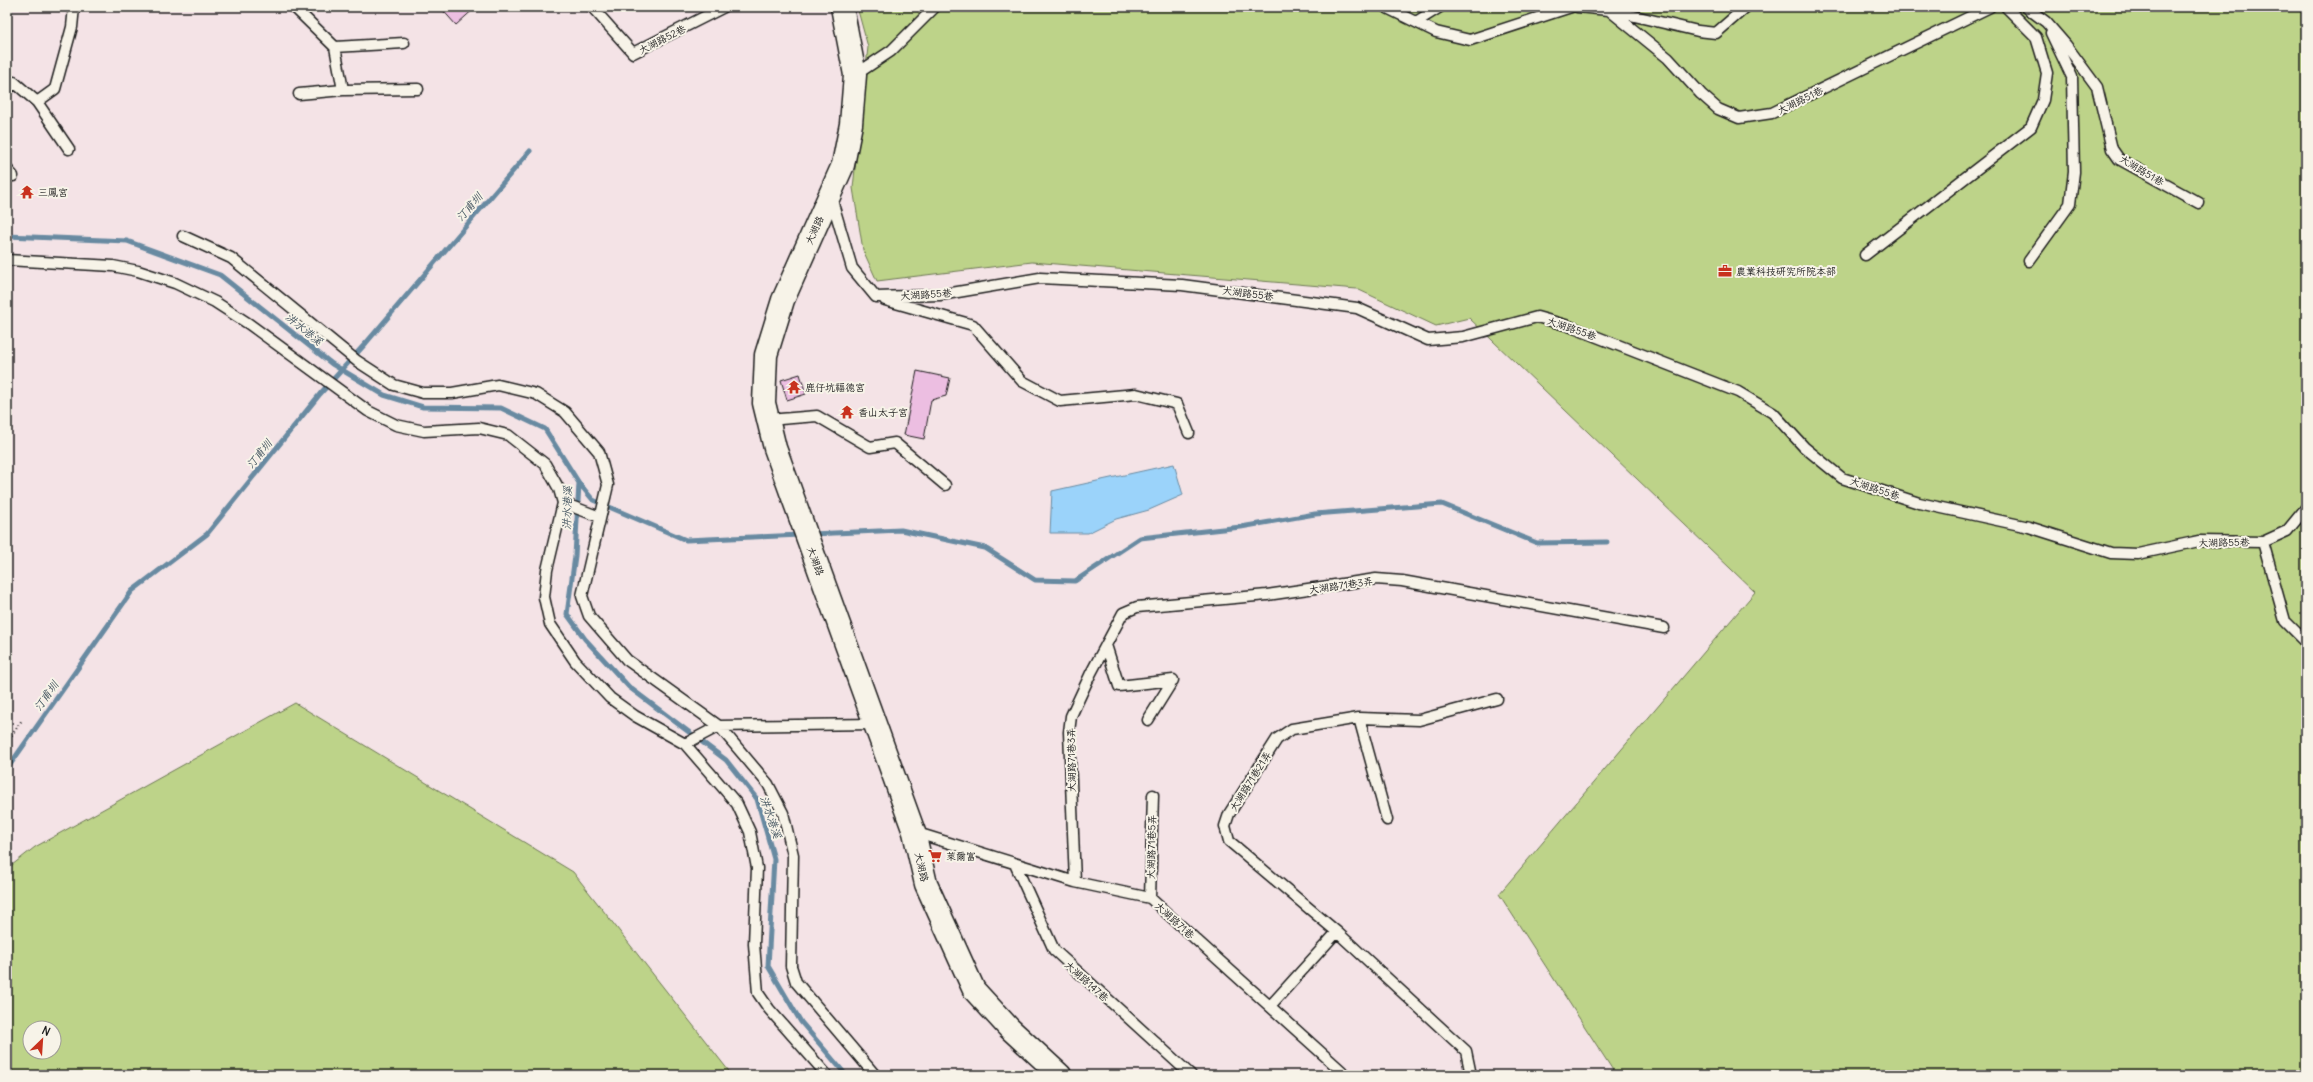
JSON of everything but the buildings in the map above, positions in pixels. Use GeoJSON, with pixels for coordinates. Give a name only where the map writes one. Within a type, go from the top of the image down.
{"type":"FeatureCollection","features":[{"type":"Feature","properties":{"kind":"street","name":"大湖路"},"geometry":{"type":"LineString","coordinates":[[842,7],[855,75],[851,124],[843,165],[783,300],[766,355],[764,403],[775,448],[914,832],[926,884],[974,990],[1008,1028],[1060,1075]]}},
{"type":"Feature","properties":{"kind":"lane"},"geometry":{"type":"LineString","coordinates":[[37,102],[55,89],[72,27],[74,7]]}},
{"type":"Feature","properties":{"kind":"lane"},"geometry":{"type":"LineString","coordinates":[[294,7],[335,47],[343,90]]}},
{"type":"Feature","properties":{"kind":"lane","name":"大湖路52巷"},"geometry":{"type":"LineString","coordinates":[[592,7],[633,53],[724,7]]}},
{"type":"Feature","properties":{"kind":"lane"},"geometry":{"type":"LineString","coordinates":[[855,75],[891,51],[935,7]]}},
{"type":"Feature","properties":{"kind":"lane"},"geometry":{"type":"LineString","coordinates":[[1386,7],[1436,32],[1470,40],[1572,7]]}},
{"type":"Feature","properties":{"kind":"lane"},"geometry":{"type":"LineString","coordinates":[[1416,22],[1440,7]]}},
{"type":"Feature","properties":{"kind":"lane"},"geometry":{"type":"LineString","coordinates":[[1577,7],[1609,10],[1698,31],[1716,33],[1746,7]]}},
{"type":"Feature","properties":{"kind":"lane","name":"大湖路51巷"},"geometry":{"type":"LineString","coordinates":[[1609,10],[1668,58],[1701,94],[1718,109],[1739,118],[1772,113],[1990,7]]}},
{"type":"Feature","properties":{"kind":"lane"},"geometry":{"type":"LineString","coordinates":[[1865,255],[2031,127],[2043,100],[2047,73],[2036,37],[2006,7]]}},
{"type":"Feature","properties":{"kind":"lane","name":"大湖路51巷"},"geometry":{"type":"LineString","coordinates":[[2026,7],[2046,22],[2066,45],[2097,87],[2112,149],[2119,159],[2199,203]]}},
{"type":"Feature","properties":{"kind":"lane"},"geometry":{"type":"LineString","coordinates":[[2029,261],[2070,204],[2074,172],[2072,77],[2046,22]]}},
{"type":"Feature","properties":{"kind":"lane"},"geometry":{"type":"LineString","coordinates":[[335,47],[404,43]]}},
{"type":"Feature","properties":{"kind":"lane"},"geometry":{"type":"LineString","coordinates":[[7,90],[14,82],[37,102],[69,149]]}},
{"type":"Feature","properties":{"kind":"lane"},"geometry":{"type":"LineString","coordinates":[[299,94],[343,90],[418,89]]}},
{"type":"Feature","properties":{"kind":"lane"},"geometry":{"type":"LineString","coordinates":[[830,193],[852,268],[876,297],[973,325],[1022,381],[1060,401],[1136,394],[1177,404],[1189,433]]}},
{"type":"Feature","properties":{"kind":"lane"},"geometry":{"type":"LineString","coordinates":[[183,236],[231,258],[357,360],[394,384],[422,393],[452,393],[498,385],[536,394],[565,412],[599,452],[608,485],[582,596],[589,616],[627,660],[719,726],[768,784],[783,813],[793,855],[791,966],[796,982],[875,1075]]}},
{"type":"Feature","properties":{"kind":"lane"},"geometry":{"type":"LineString","coordinates":[[7,260],[113,266],[158,277],[189,289],[250,324],[368,411],[396,425],[424,431],[479,428],[508,435],[545,464],[559,489],[563,503],[547,570],[544,597],[550,624],[575,661],[610,698],[635,716],[685,744],[737,804],[750,832],[757,868],[754,944],[758,993],[769,1009],[827,1075]]}},
{"type":"Feature","properties":{"kind":"lane","name":"大湖路55巷"},"geometry":{"type":"LineString","coordinates":[[876,297],[940,295],[1040,278],[1182,285],[1358,308],[1428,340],[1463,337],[1538,317],[1569,326],[1738,392],[1773,413],[1804,447],[1842,478],[1918,503],[2029,527],[2111,553],[2138,554],[2199,541],[2263,542],[2287,531],[2306,508]]}},
{"type":"Feature","properties":{"kind":"lane"},"geometry":{"type":"LineString","coordinates":[[768,420],[817,416],[870,447],[895,443],[945,485]]}},
{"type":"Feature","properties":{"kind":"lane"},"geometry":{"type":"LineString","coordinates":[[563,503],[600,517]]}},
{"type":"Feature","properties":{"kind":"lane"},"geometry":{"type":"LineString","coordinates":[[2263,542],[2285,621],[2306,642]]}},
{"type":"Feature","properties":{"kind":"lane","name":"大湖路71巷3弄"},"geometry":{"type":"LineString","coordinates":[[1075,882],[1069,732],[1071,716],[1123,613],[1137,607],[1267,595],[1376,579],[1402,581],[1664,628]]}},
{"type":"Feature","properties":{"kind":"lane"},"geometry":{"type":"LineString","coordinates":[[1106,645],[1119,686],[1174,680],[1148,720]]}},
{"type":"Feature","properties":{"kind":"lane","name":"大湖路71巷21弄"},"geometry":{"type":"LineString","coordinates":[[1470,1075],[1466,1051],[1337,932],[1229,841],[1225,826],[1229,814],[1277,739],[1292,729],[1359,718],[1419,720],[1497,700]]}},
{"type":"Feature","properties":{"kind":"lane"},"geometry":{"type":"LineString","coordinates":[[1359,718],[1387,820]]}},
{"type":"Feature","properties":{"kind":"lane"},"geometry":{"type":"LineString","coordinates":[[685,744],[719,726],[876,724]]}},
{"type":"Feature","properties":{"kind":"lane","name":"大湖路71巷5弄"},"geometry":{"type":"LineString","coordinates":[[1150,898],[1152,795]]}},
{"type":"Feature","properties":{"kind":"lane","name":"大湖路71巷"},"geometry":{"type":"LineString","coordinates":[[914,832],[1075,882],[1150,898],[1346,1075]]}},
{"type":"Feature","properties":{"kind":"lane","name":"大湖路147巷"},"geometry":{"type":"LineString","coordinates":[[1015,864],[1054,950],[1191,1075]]}},
{"type":"Feature","properties":{"kind":"lane"},"geometry":{"type":"LineString","coordinates":[[1270,1006],[1337,932]]}},
{"type":"Feature","properties":{"kind":"path"},"geometry":{"type":"LineString","coordinates":[[7,742],[22,720]]}},
{"type":"Feature","properties":{"kind":"green space"},"geometry":{"type":"Polygon","coordinates":[[[857,7],[2306,7],[2306,1075],[1616,1075],[1499,894],[1755,592],[1469,318],[1436,326],[1357,289],[1032,262],[877,281],[863,250],[853,188],[868,47],[857,7]]]}},
{"type":"Feature","properties":{"kind":"green space"},"geometry":{"type":"Polygon","coordinates":[[[295,703],[573,872],[732,1075],[7,1075],[7,869],[35,847],[295,703]]]}},
{"type":"Feature","properties":{"kind":"water"},"geometry":{"type":"Polygon","coordinates":[[[1174,464],[1183,495],[1149,510],[1116,519],[1088,533],[1050,533],[1052,491],[1174,464]]]}},
{"type":"Feature","properties":{"kind":"waterway","name":"汀甫圳"},"geometry":{"type":"LineString","coordinates":[[7,769],[132,591],[207,534],[320,394],[366,343],[530,151]]}},
{"type":"Feature","properties":{"kind":"waterway","name":"汫水港溪"},"geometry":{"type":"LineString","coordinates":[[7,236],[127,241],[220,275],[332,364],[384,395],[423,407],[501,408],[545,429],[579,483],[575,556],[567,614],[585,639],[629,687],[726,760],[757,799],[774,859],[768,966],[801,1022],[846,1075]]}},
{"type":"Feature","properties":{"kind":"waterway"},"geometry":{"type":"LineString","coordinates":[[579,483],[593,500],[686,540],[800,535]]}},
{"type":"Feature","properties":{"kind":"waterway"},"geometry":{"type":"LineString","coordinates":[[812,534],[901,530],[985,548],[1035,580],[1075,581],[1140,538],[1241,527],[1315,514],[1442,504],[1537,543],[1607,542]]}},
{"type":"Feature","properties":{"kind":"place","name":"三鳳宮"},"geometry":{"type":"Point","coordinates":[27,192]}},
{"type":"Feature","properties":{"kind":"place","name":"農業科技研究所院本部"},"geometry":{"type":"Point","coordinates":[1725,271]}},
{"type":"Feature","properties":{"kind":"place","name":"鹿仔坑福德宮"},"geometry":{"type":"Point","coordinates":[794,387]}},
{"type":"Feature","properties":{"kind":"place","name":"香山太子宮"},"geometry":{"type":"Point","coordinates":[847,412]}},
{"type":"Feature","properties":{"kind":"place","name":"萊爾富"},"geometry":{"type":"Point","coordinates":[935,856]}}]}
